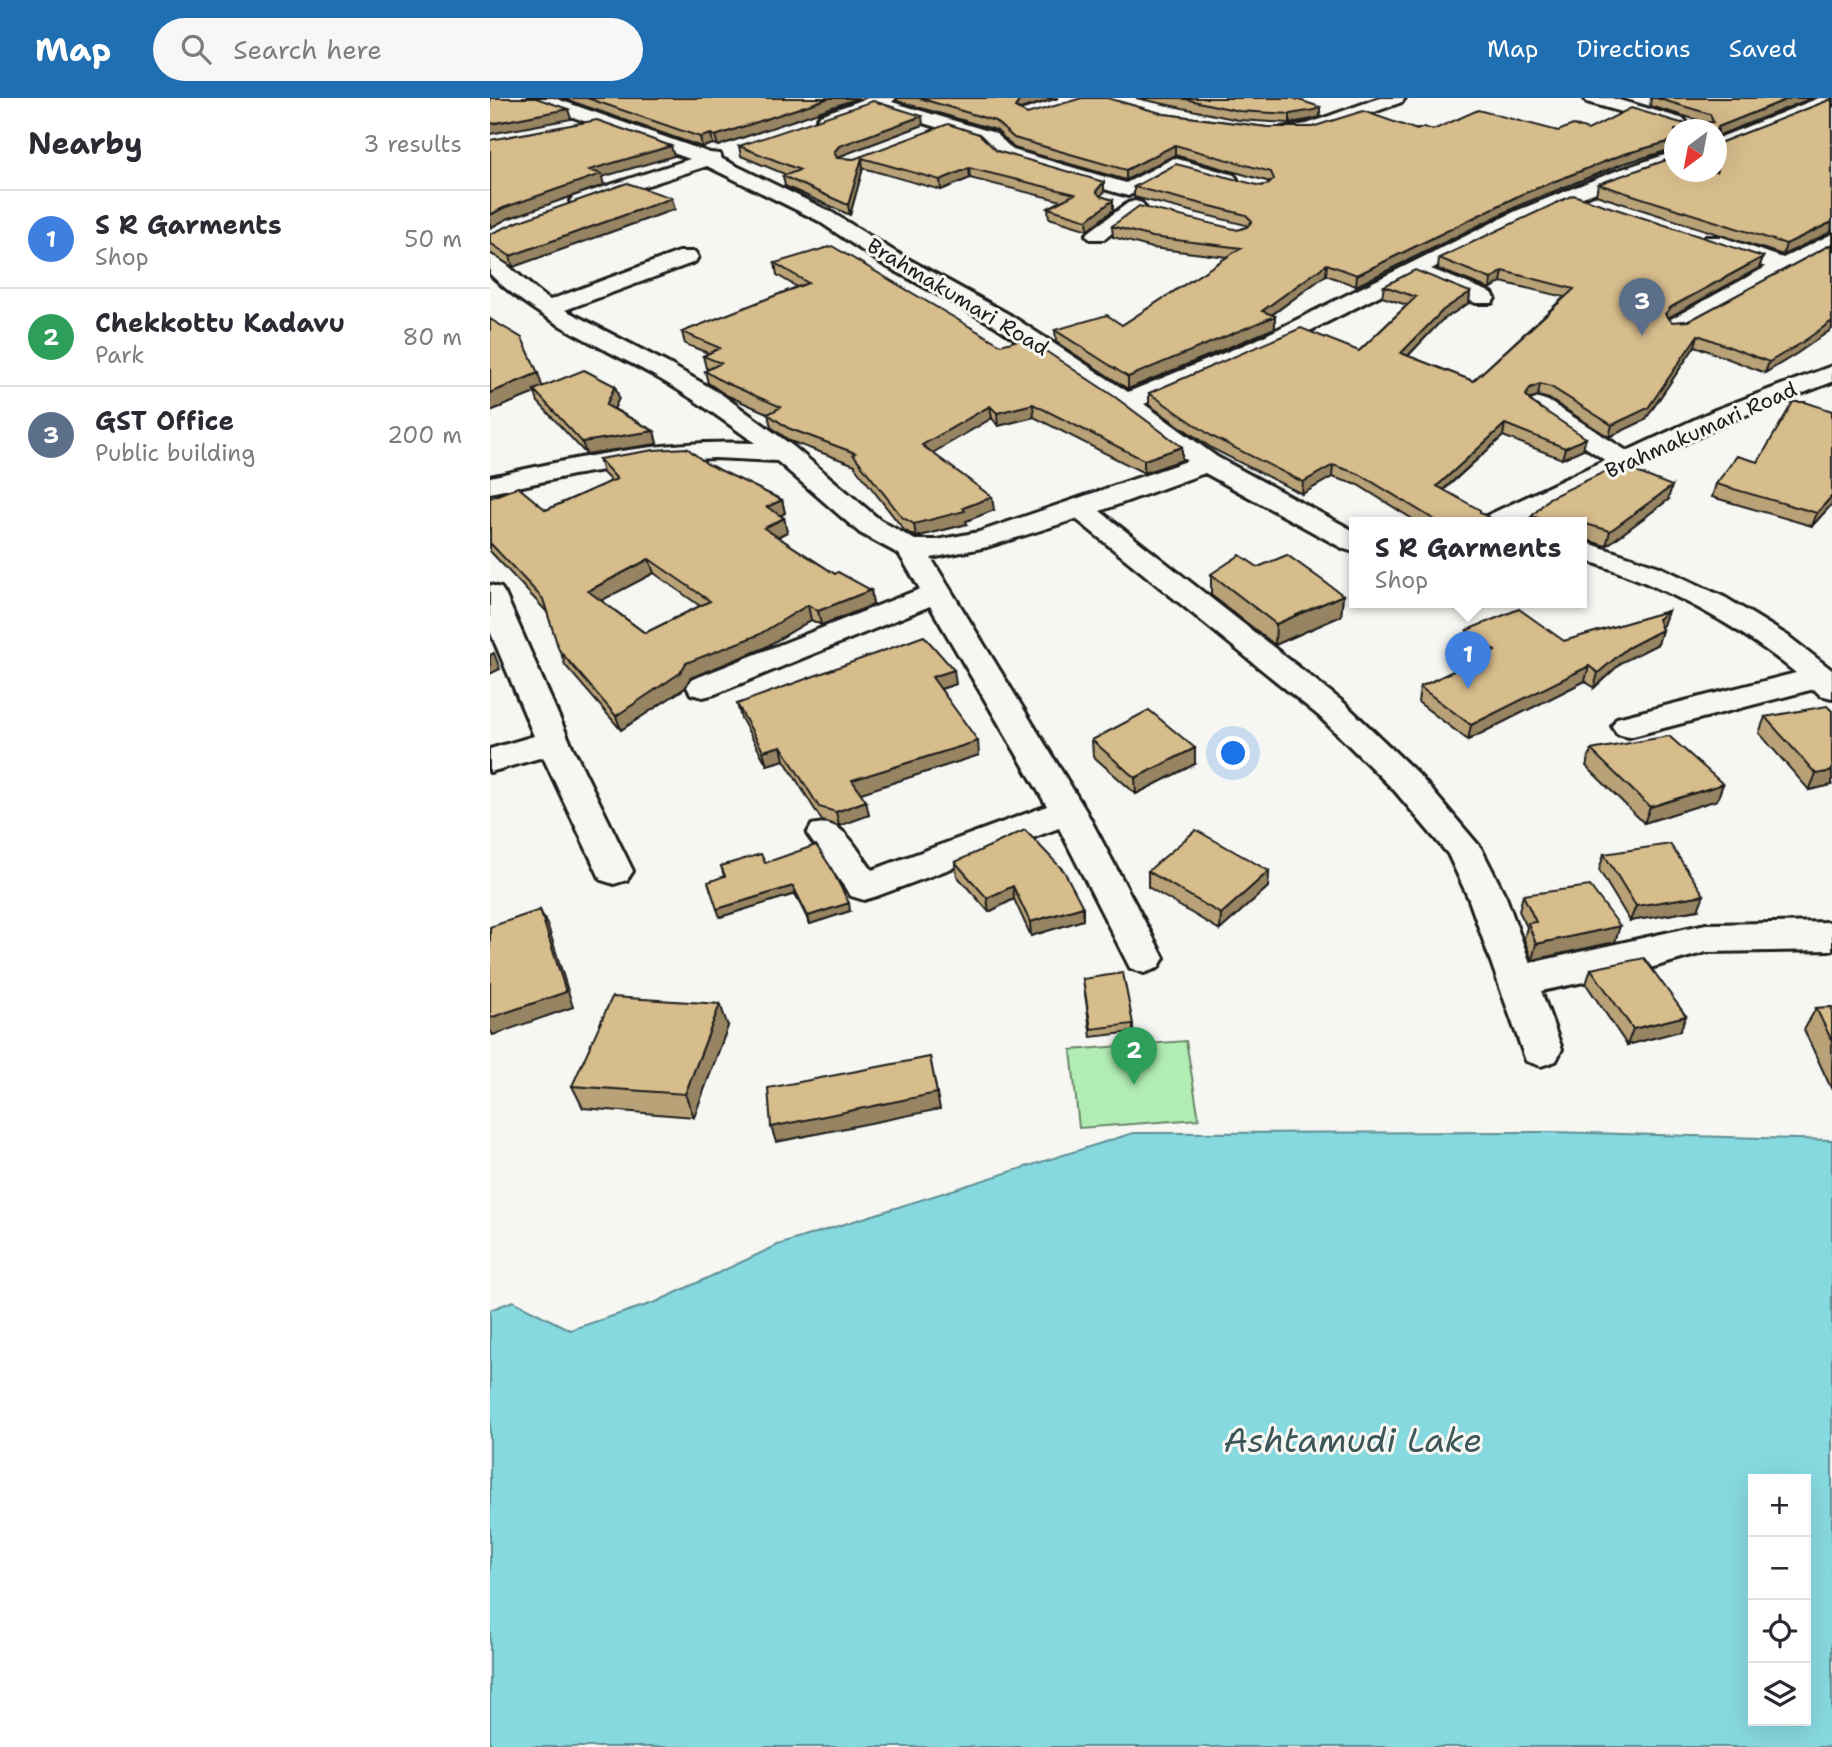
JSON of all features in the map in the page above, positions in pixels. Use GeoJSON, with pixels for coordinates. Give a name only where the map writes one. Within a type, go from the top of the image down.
{"type":"FeatureCollection","features":[{"type":"Feature","properties":{"kind":"street","name":"Brahmakumari Road"},"geometry":{"type":"LineString","coordinates":[[537,98],[597,122],[708,159],[824,216],[889,258],[1002,320],[1126,402],[1208,463],[1349,540]]}},
{"type":"Feature","properties":{"kind":"street"},"geometry":{"type":"LineString","coordinates":[[1269,131],[1310,129],[1396,98]]}},
{"type":"Feature","properties":{"kind":"street"},"geometry":{"type":"LineString","coordinates":[[1593,98],[1664,119]]}},
{"type":"Feature","properties":{"kind":"street"},"geometry":{"type":"LineString","coordinates":[[1727,143],[1832,99]]}},
{"type":"Feature","properties":{"kind":"street"},"geometry":{"type":"LineString","coordinates":[[810,124],[880,100],[988,137],[1006,154],[1131,198],[1161,213]]}},
{"type":"Feature","properties":{"kind":"street"},"geometry":{"type":"LineString","coordinates":[[1284,118],[1310,129]]}},
{"type":"Feature","properties":{"kind":"street"},"geometry":{"type":"LineString","coordinates":[[565,129],[597,122]]}},
{"type":"Feature","properties":{"kind":"street"},"geometry":{"type":"LineString","coordinates":[[924,134],[949,125]]}},
{"type":"Feature","properties":{"kind":"street"},"geometry":{"type":"LineString","coordinates":[[1727,137],[1736,140]]}},
{"type":"Feature","properties":{"kind":"street"},"geometry":{"type":"LineString","coordinates":[[562,207],[648,176],[733,150]]}},
{"type":"Feature","properties":{"kind":"street"},"geometry":{"type":"LineString","coordinates":[[1126,402],[1280,338],[1568,195],[1664,161]]}},
{"type":"Feature","properties":{"kind":"street"},"geometry":{"type":"LineString","coordinates":[[1097,234],[1131,198],[1174,164],[1249,185]]}},
{"type":"Feature","properties":{"kind":"street"},"geometry":{"type":"LineString","coordinates":[[1568,195],[1606,207]]}},
{"type":"Feature","properties":{"kind":"street"},"geometry":{"type":"LineString","coordinates":[[1696,236],[1785,265]]}},
{"type":"Feature","properties":{"kind":"street"},"geometry":{"type":"LineString","coordinates":[[1677,325],[1832,240]]}},
{"type":"Feature","properties":{"kind":"street"},"geometry":{"type":"LineString","coordinates":[[549,308],[687,257]]}},
{"type":"Feature","properties":{"kind":"street"},"geometry":{"type":"LineString","coordinates":[[490,262],[549,308],[590,334],[688,384],[785,453],[869,525],[911,549],[924,550],[985,539],[1080,509],[1208,463]]}},
{"type":"Feature","properties":{"kind":"street"},"geometry":{"type":"LineString","coordinates":[[1413,270],[1484,298]]}},
{"type":"Feature","properties":{"kind":"street","name":"Brahmakumari Road"},"geometry":{"type":"LineString","coordinates":[[1507,517],[1724,415],[1825,383]]}},
{"type":"Feature","properties":{"kind":"street"},"geometry":{"type":"LineString","coordinates":[[1539,406],[1626,462]]}},
{"type":"Feature","properties":{"kind":"street"},"geometry":{"type":"LineString","coordinates":[[490,485],[557,470],[652,455],[713,450],[785,453]]}},
{"type":"Feature","properties":{"kind":"street"},"geometry":{"type":"LineString","coordinates":[[1080,509],[1331,709],[1406,782],[1463,848],[1488,897],[1541,1049]]}},
{"type":"Feature","properties":{"kind":"street"},"geometry":{"type":"LineString","coordinates":[[911,549],[1068,811],[1144,958]]}},
{"type":"Feature","properties":{"kind":"street"},"geometry":{"type":"LineString","coordinates":[[1587,551],[1620,561],[1708,602],[1773,638],[1827,683]]}},
{"type":"Feature","properties":{"kind":"street"},"geometry":{"type":"LineString","coordinates":[[703,687],[937,593]]}},
{"type":"Feature","properties":{"kind":"street"},"geometry":{"type":"LineString","coordinates":[[490,594],[552,742],[614,872]]}},
{"type":"Feature","properties":{"kind":"street"},"geometry":{"type":"LineString","coordinates":[[1629,726],[1827,683]]}},
{"type":"Feature","properties":{"kind":"street"},"geometry":{"type":"LineString","coordinates":[[490,761],[552,742]]}},
{"type":"Feature","properties":{"kind":"street"},"geometry":{"type":"LineString","coordinates":[[825,834],[864,887],[1068,811]]}},
{"type":"Feature","properties":{"kind":"street"},"geometry":{"type":"LineString","coordinates":[[1517,981],[1650,953],[1706,938],[1832,936]]}},
{"type":"Feature","properties":{"kind":"green space"},"geometry":{"type":"Polygon","coordinates":[[[1186,1041],[1199,1119],[1079,1128],[1071,1050],[1186,1041]]]}},
{"type":"Feature","properties":{"kind":"water","name":"Ashtamudi Lake"},"geometry":{"type":"Polygon","coordinates":[[[1552,1132],[1832,1140],[1832,1747],[490,1747],[490,1310],[513,1301],[570,1330],[656,1302],[778,1245],[1133,1133],[1552,1132]]]}},
{"type":"Feature","properties":{"kind":"building"},"geometry":{"type":"Polygon","coordinates":[[[490,98],[536,98],[568,109],[490,124],[490,98]]]}},
{"type":"Feature","properties":{"kind":"building"},"geometry":{"type":"Polygon","coordinates":[[[587,98],[829,98],[715,136],[711,134],[700,137],[587,98]]]}},
{"type":"Feature","properties":{"kind":"building"},"geometry":{"type":"Polygon","coordinates":[[[919,98],[1026,98],[1020,100],[1015,107],[1027,114],[1082,98],[1107,98],[1164,114],[1267,127],[1312,127],[1363,111],[1417,130],[1424,127],[1433,130],[1478,110],[1558,131],[1573,125],[1588,130],[1631,108],[1668,119],[1664,119],[1664,143],[1624,154],[1522,194],[1357,275],[1327,264],[1262,311],[1275,316],[1128,377],[1055,330],[1107,315],[1122,325],[1241,248],[1152,237],[1112,226],[1139,206],[1238,230],[1247,227],[1252,221],[1246,215],[1134,187],[1176,164],[1261,186],[1274,179],[1271,172],[1175,145],[1126,170],[1014,138],[995,121],[919,98]]]}},
{"type":"Feature","properties":{"kind":"building"},"geometry":{"type":"Polygon","coordinates":[[[1180,98],[1293,98],[1320,107],[1290,114],[1239,111],[1180,98]]]}},
{"type":"Feature","properties":{"kind":"building"},"geometry":{"type":"Polygon","coordinates":[[[1656,98],[1790,98],[1727,123],[1727,119],[1712,119],[1710,114],[1656,98]]]}},
{"type":"Feature","properties":{"kind":"building"},"geometry":{"type":"Polygon","coordinates":[[[1832,99],[1832,222],[1786,244],[1598,184],[1664,161],[1664,182],[1727,182],[1727,140],[1832,99]]]}},
{"type":"Feature","properties":{"kind":"building"},"geometry":{"type":"Polygon","coordinates":[[[873,101],[922,116],[839,146],[834,152],[837,158],[854,159],[948,124],[979,134],[997,151],[1104,182],[1096,191],[1100,196],[1113,200],[1087,220],[1048,208],[1075,194],[969,168],[940,180],[862,158],[848,205],[783,176],[800,170],[739,146],[873,101]]]}},
{"type":"Feature","properties":{"kind":"building"},"geometry":{"type":"Polygon","coordinates":[[[597,120],[671,146],[589,170],[601,174],[490,215],[490,140],[597,120]]]}},
{"type":"Feature","properties":{"kind":"building"},"geometry":{"type":"Polygon","coordinates":[[[627,183],[672,198],[510,256],[490,243],[490,234],[627,183]]]}},
{"type":"Feature","properties":{"kind":"building"},"geometry":{"type":"Polygon","coordinates":[[[1573,195],[1763,257],[1671,307],[1665,314],[1672,322],[1689,321],[1832,244],[1832,321],[1769,362],[1698,335],[1648,408],[1612,425],[1551,387],[1540,384],[1530,388],[1526,395],[1530,401],[1586,438],[1565,448],[1505,424],[1437,486],[1488,517],[1430,517],[1359,474],[1333,465],[1303,482],[1213,437],[1149,393],[1301,328],[1359,351],[1416,297],[1384,286],[1415,270],[1470,292],[1443,310],[1401,353],[1473,381],[1574,289],[1503,271],[1491,279],[1439,258],[1573,195]]]}},
{"type":"Feature","properties":{"kind":"building"},"geometry":{"type":"Polygon","coordinates":[[[832,246],[1001,345],[1026,338],[1115,397],[1182,447],[1144,460],[1033,404],[997,413],[990,406],[922,445],[992,497],[963,508],[965,511],[914,524],[902,517],[853,454],[855,453],[788,428],[768,414],[781,407],[705,371],[721,363],[703,356],[720,348],[682,332],[808,283],[775,263],[832,246]]]}},
{"type":"Feature","properties":{"kind":"building"},"geometry":{"type":"Polygon","coordinates":[[[490,319],[522,338],[538,373],[490,393],[490,319]]]}},
{"type":"Feature","properties":{"kind":"building"},"geometry":{"type":"Polygon","coordinates":[[[584,370],[615,386],[606,405],[654,431],[582,442],[534,390],[584,370]]]}},
{"type":"Feature","properties":{"kind":"building"},"geometry":{"type":"Polygon","coordinates":[[[1793,402],[1805,402],[1832,411],[1832,496],[1817,513],[1716,484],[1737,456],[1758,462],[1793,402]]]}},
{"type":"Feature","properties":{"kind":"building"},"geometry":{"type":"Polygon","coordinates":[[[687,448],[707,464],[782,500],[767,507],[784,518],[764,528],[835,574],[838,572],[871,590],[818,611],[808,605],[758,635],[686,663],[680,673],[616,716],[559,650],[543,599],[490,543],[490,498],[518,487],[546,510],[617,479],[599,459],[654,450],[687,448]],[[649,559],[588,591],[645,633],[710,601],[649,559]]]}},
{"type":"Feature","properties":{"kind":"building"},"geometry":{"type":"Polygon","coordinates":[[[1619,465],[1672,486],[1610,531],[1587,524],[1587,517],[1532,516],[1549,498],[1619,465]]]}},
{"type":"Feature","properties":{"kind":"building"},"geometry":{"type":"Polygon","coordinates":[[[1240,555],[1258,567],[1287,555],[1343,595],[1276,624],[1211,574],[1240,555]]]}},
{"type":"Feature","properties":{"kind":"building"},"geometry":{"type":"Polygon","coordinates":[[[1519,609],[1564,641],[1668,611],[1658,619],[1662,630],[1627,648],[1598,673],[1589,666],[1471,725],[1420,687],[1495,651],[1467,630],[1519,609]]]}},
{"type":"Feature","properties":{"kind":"building"},"geometry":{"type":"Polygon","coordinates":[[[924,636],[954,670],[932,677],[978,741],[852,780],[866,801],[836,812],[819,807],[781,746],[763,751],[737,704],[924,636]]]}},
{"type":"Feature","properties":{"kind":"building"},"geometry":{"type":"Polygon","coordinates":[[[1827,706],[1832,711],[1832,771],[1816,774],[1765,717],[1827,706]]]}},
{"type":"Feature","properties":{"kind":"building"},"geometry":{"type":"Polygon","coordinates":[[[1149,710],[1195,748],[1135,778],[1092,740],[1149,710]]]}},
{"type":"Feature","properties":{"kind":"building"},"geometry":{"type":"Polygon","coordinates":[[[1669,736],[1723,784],[1650,807],[1591,750],[1669,736]]]}},
{"type":"Feature","properties":{"kind":"building"},"geometry":{"type":"Polygon","coordinates":[[[1025,830],[1064,871],[1083,907],[1030,922],[1013,886],[987,898],[955,862],[1025,830]]]}},
{"type":"Feature","properties":{"kind":"building"},"geometry":{"type":"Polygon","coordinates":[[[1196,830],[1269,871],[1221,914],[1148,871],[1196,830]]]}},
{"type":"Feature","properties":{"kind":"building"},"geometry":{"type":"Polygon","coordinates":[[[1670,844],[1704,895],[1636,906],[1604,854],[1670,844]]]}},
{"type":"Feature","properties":{"kind":"building"},"geometry":{"type":"Polygon","coordinates":[[[816,845],[849,903],[808,916],[793,886],[717,909],[708,882],[725,876],[721,866],[761,854],[765,863],[816,845]]]}},
{"type":"Feature","properties":{"kind":"building"},"geometry":{"type":"Polygon","coordinates":[[[1590,886],[1620,926],[1536,944],[1528,923],[1536,922],[1523,895],[1590,886]]]}},
{"type":"Feature","properties":{"kind":"building"},"geometry":{"type":"Polygon","coordinates":[[[540,910],[566,992],[490,1018],[490,927],[540,910]]]}},
{"type":"Feature","properties":{"kind":"building"},"geometry":{"type":"Polygon","coordinates":[[[1644,958],[1686,1016],[1633,1029],[1591,969],[1644,958]]]}},
{"type":"Feature","properties":{"kind":"building"},"geometry":{"type":"Polygon","coordinates":[[[1123,973],[1133,1024],[1091,1029],[1083,979],[1123,973]]]}},
{"type":"Feature","properties":{"kind":"building"},"geometry":{"type":"Polygon","coordinates":[[[612,997],[720,1004],[685,1094],[572,1086],[612,997]]]}},
{"type":"Feature","properties":{"kind":"building"},"geometry":{"type":"Polygon","coordinates":[[[1832,1007],[1832,1041],[1816,1008],[1832,1007]]]}},
{"type":"Feature","properties":{"kind":"building"},"geometry":{"type":"Polygon","coordinates":[[[930,1057],[937,1093],[771,1127],[768,1088],[930,1057]]]}},
{"type":"Feature","properties":{"kind":"place","name":"GST Office"},"geometry":{"type":"Point","coordinates":[1642,336]}},
{"type":"Feature","properties":{"kind":"place","name":"S R Garments"},"geometry":{"type":"Point","coordinates":[1468,689]}},
{"type":"Feature","properties":{"kind":"place","name":"Chekkottu Kadavu"},"geometry":{"type":"Point","coordinates":[1134,1085]}}]}
